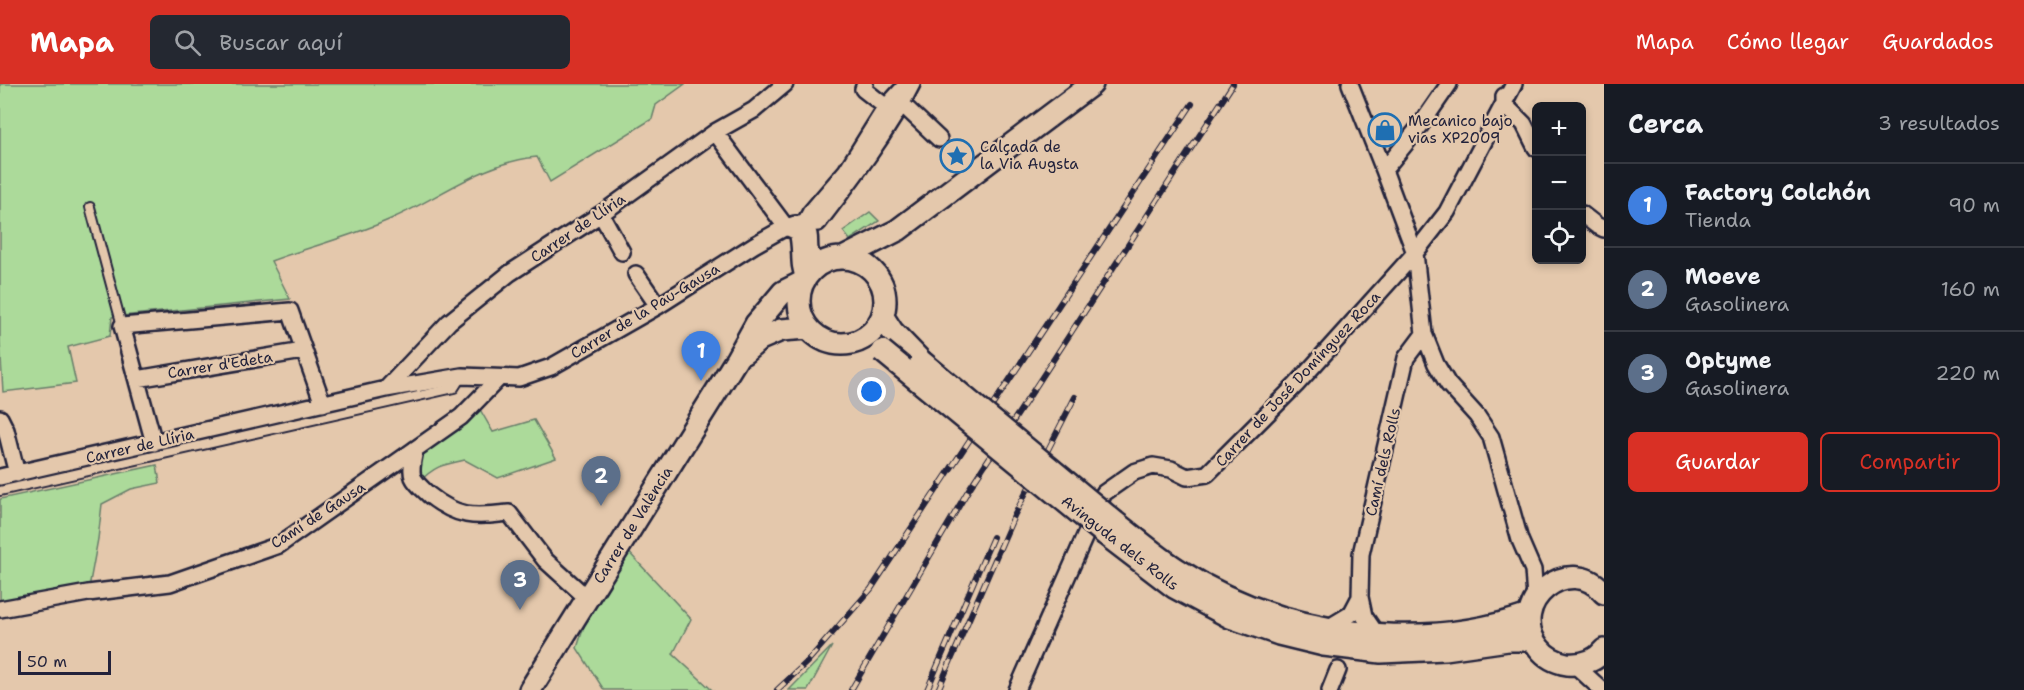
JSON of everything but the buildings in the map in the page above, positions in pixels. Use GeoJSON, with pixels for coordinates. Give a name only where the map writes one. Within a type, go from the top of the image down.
{"type":"FeatureCollection","features":[{"type":"Feature","properties":{"kind":"street","name":"Carrer de Llíria"},"geometry":{"type":"LineString","coordinates":[[386,389],[449,322],[510,273],[601,214],[715,132],[754,110],[785,84]]}},
{"type":"Feature","properties":{"kind":"street"},"geometry":{"type":"LineString","coordinates":[[786,227],[795,224],[818,223],[850,181],[902,104],[911,84]]}},
{"type":"Feature","properties":{"kind":"street"},"geometry":{"type":"LineString","coordinates":[[822,263],[813,258],[810,252],[808,223],[810,213],[846,171],[886,107],[911,84]]}},
{"type":"Feature","properties":{"kind":"street"},"geometry":{"type":"LineString","coordinates":[[843,258],[898,230],[1092,84]]}},
{"type":"Feature","properties":{"kind":"street"},"geometry":{"type":"LineString","coordinates":[[1350,84],[1415,253],[1424,333],[1436,364],[1448,384],[1477,416],[1491,437],[1520,540],[1533,570],[1529,628],[1533,640],[1543,654],[1557,663],[1575,665],[1588,662],[1602,653]]}},
{"type":"Feature","properties":{"kind":"street"},"geometry":{"type":"LineString","coordinates":[[1384,170],[1420,126],[1449,84]]}},
{"type":"Feature","properties":{"kind":"street"},"geometry":{"type":"LineString","coordinates":[[1505,84],[1504,104],[1524,124],[1532,140]]}},
{"type":"Feature","properties":{"kind":"street"},"geometry":{"type":"LineString","coordinates":[[1415,253],[1447,212],[1514,84]]}},
{"type":"Feature","properties":{"kind":"street"},"geometry":{"type":"LineString","coordinates":[[864,86],[886,107]]}},
{"type":"Feature","properties":{"kind":"street"},"geometry":{"type":"LineString","coordinates":[[902,104],[939,139]]}},
{"type":"Feature","properties":{"kind":"street"},"geometry":{"type":"LineString","coordinates":[[715,132],[786,227],[797,232],[801,244],[800,270],[804,280]]}},
{"type":"Feature","properties":{"kind":"street"},"geometry":{"type":"LineString","coordinates":[[601,214],[622,252]]}},
{"type":"Feature","properties":{"kind":"street"},"geometry":{"type":"LineString","coordinates":[[1586,218],[1604,229]]}},
{"type":"Feature","properties":{"kind":"street","name":"Carrer de la Pau-Gausa"},"geometry":{"type":"LineString","coordinates":[[462,376],[519,378],[551,367],[658,306],[786,227]]}},
{"type":"Feature","properties":{"kind":"street"},"geometry":{"type":"LineString","coordinates":[[882,283],[872,270],[859,261],[843,258],[832,259],[822,263],[804,280],[799,298],[801,314],[808,328],[821,339],[838,345],[855,343],[867,337],[876,328],[887,324],[886,300],[880,265],[886,248],[898,230]]}},
{"type":"Feature","properties":{"kind":"street","name":"Carrer de José Domínguez Roca"},"geometry":{"type":"LineString","coordinates":[[1017,690],[1104,493],[1134,472],[1154,466],[1171,469],[1187,477],[1207,474],[1296,385],[1415,253]]}},
{"type":"Feature","properties":{"kind":"street"},"geometry":{"type":"LineString","coordinates":[[636,274],[658,306]]}},
{"type":"Feature","properties":{"kind":"street","name":"Carrer de València"},"geometry":{"type":"LineString","coordinates":[[530,690],[736,360],[756,324],[783,292],[804,280]]}},
{"type":"Feature","properties":{"kind":"street"},"geometry":{"type":"LineString","coordinates":[[154,443],[122,326],[290,311],[323,404]]}},
{"type":"Feature","properties":{"kind":"street","name":"Avinguda dels Rolls"},"geometry":{"type":"LineString","coordinates":[[887,324],[921,361],[1114,522],[1180,571],[1234,600],[1325,637],[1381,652],[1445,650],[1508,640],[1533,640]]}},
{"type":"Feature","properties":{"kind":"street","name":"Carrer de València"},"geometry":{"type":"LineString","coordinates":[[736,360],[760,339],[781,330],[808,328]]}},
{"type":"Feature","properties":{"kind":"street","name":"Camí dels Rolls"},"geometry":{"type":"LineString","coordinates":[[1360,597],[1361,554],[1406,358],[1424,333]]}},
{"type":"Feature","properties":{"kind":"street","name":"Avinguda dels Rolls"},"geometry":{"type":"LineString","coordinates":[[855,343],[882,351],[1106,535],[1174,587],[1230,617],[1279,634],[1325,637],[1440,633],[1505,624],[1532,607]]}},
{"type":"Feature","properties":{"kind":"street","name":"Carrer d'Edeta"},"geometry":{"type":"LineString","coordinates":[[137,379],[303,351]]}},
{"type":"Feature","properties":{"kind":"street","name":"Carrer de Llíria"},"geometry":{"type":"LineString","coordinates":[[0,477],[386,389],[462,376]]}},
{"type":"Feature","properties":{"kind":"street","name":"Camí de Gausa"},"geometry":{"type":"LineString","coordinates":[[0,609],[88,593],[170,583],[279,545],[461,417],[498,379]]}},
{"type":"Feature","properties":{"kind":"street"},"geometry":{"type":"LineString","coordinates":[[0,418],[6,430],[17,474]]}},
{"type":"Feature","properties":{"kind":"street"},"geometry":{"type":"LineString","coordinates":[[415,449],[412,471],[414,479],[425,491],[446,508],[476,517],[508,513],[545,560],[587,598]]}},
{"type":"Feature","properties":{"kind":"street"},"geometry":{"type":"LineString","coordinates":[[1533,570],[1554,581]]}},
{"type":"Feature","properties":{"kind":"street"},"geometry":{"type":"LineString","coordinates":[[1532,607],[1543,588],[1554,581],[1569,577],[1585,579],[1602,588]]}},
{"type":"Feature","properties":{"kind":"street"},"geometry":{"type":"LineString","coordinates":[[1325,637],[1351,614],[1360,597]]}},
{"type":"Feature","properties":{"kind":"street"},"geometry":{"type":"LineString","coordinates":[[1360,597],[1364,616],[1377,635]]}},
{"type":"Feature","properties":{"kind":"street"},"geometry":{"type":"LineString","coordinates":[[1600,688],[1602,653]]}},
{"type":"Feature","properties":{"kind":"street"},"geometry":{"type":"LineString","coordinates":[[1575,665],[1600,688]]}},
{"type":"Feature","properties":{"kind":"street"},"geometry":{"type":"LineString","coordinates":[[1330,690],[1338,670]]}},
{"type":"Feature","properties":{"kind":"lane"},"geometry":{"type":"LineString","coordinates":[[90,207],[122,326]]}},
{"type":"Feature","properties":{"kind":"lane"},"geometry":{"type":"LineString","coordinates":[[0,491],[454,388],[462,376]]}},
{"type":"Feature","properties":{"kind":"green space"},"geometry":{"type":"Polygon","coordinates":[[[0,84],[685,84],[656,105],[652,119],[550,182],[537,157],[498,166],[378,224],[271,261],[290,299],[112,317],[110,336],[68,347],[76,383],[3,392],[0,342],[0,84]]]}},
{"type":"Feature","properties":{"kind":"green space"},"geometry":{"type":"Polygon","coordinates":[[[870,212],[879,221],[850,240],[843,231],[870,212]]]}},
{"type":"Feature","properties":{"kind":"green space"},"geometry":{"type":"Polygon","coordinates":[[[478,406],[493,432],[534,420],[556,458],[498,478],[465,460],[439,467],[418,483],[415,449],[478,406]]]}},
{"type":"Feature","properties":{"kind":"green space"},"geometry":{"type":"Polygon","coordinates":[[[157,465],[160,483],[131,489],[102,504],[88,593],[0,609],[0,499],[157,465]]]}},
{"type":"Feature","properties":{"kind":"green space"},"geometry":{"type":"Polygon","coordinates":[[[623,546],[691,619],[673,654],[712,690],[604,690],[577,648],[586,620],[623,546]]]}},
{"type":"Feature","properties":{"kind":"green space"},"geometry":{"type":"Polygon","coordinates":[[[832,646],[808,690],[789,690],[791,688],[832,646]]]}},
{"type":"Feature","properties":{"kind":"railway"},"geometry":{"type":"LineString","coordinates":[[851,690],[969,489],[1233,84]]}},
{"type":"Feature","properties":{"kind":"railway"},"geometry":{"type":"LineString","coordinates":[[777,690],[807,662],[871,589],[1192,104]]}},
{"type":"Feature","properties":{"kind":"railway"},"geometry":{"type":"LineString","coordinates":[[938,690],[1014,516],[1075,397]]}},
{"type":"Feature","properties":{"kind":"railway"},"geometry":{"type":"LineString","coordinates":[[927,690],[993,537]]}},
{"type":"Feature","properties":{"kind":"place","name":"Mecanico bajo vias XP2009"},"geometry":{"type":"Point","coordinates":[1385,130]}},
{"type":"Feature","properties":{"kind":"place","name":"Calçada de la Via Augsta"},"geometry":{"type":"Point","coordinates":[957,156]}},
{"type":"Feature","properties":{"kind":"place","name":"Factory Colchón"},"geometry":{"type":"Point","coordinates":[701,381]}},
{"type":"Feature","properties":{"kind":"place","name":"Moeve"},"geometry":{"type":"Point","coordinates":[601,506]}},
{"type":"Feature","properties":{"kind":"place","name":"Optyme"},"geometry":{"type":"Point","coordinates":[520,610]}}]}
